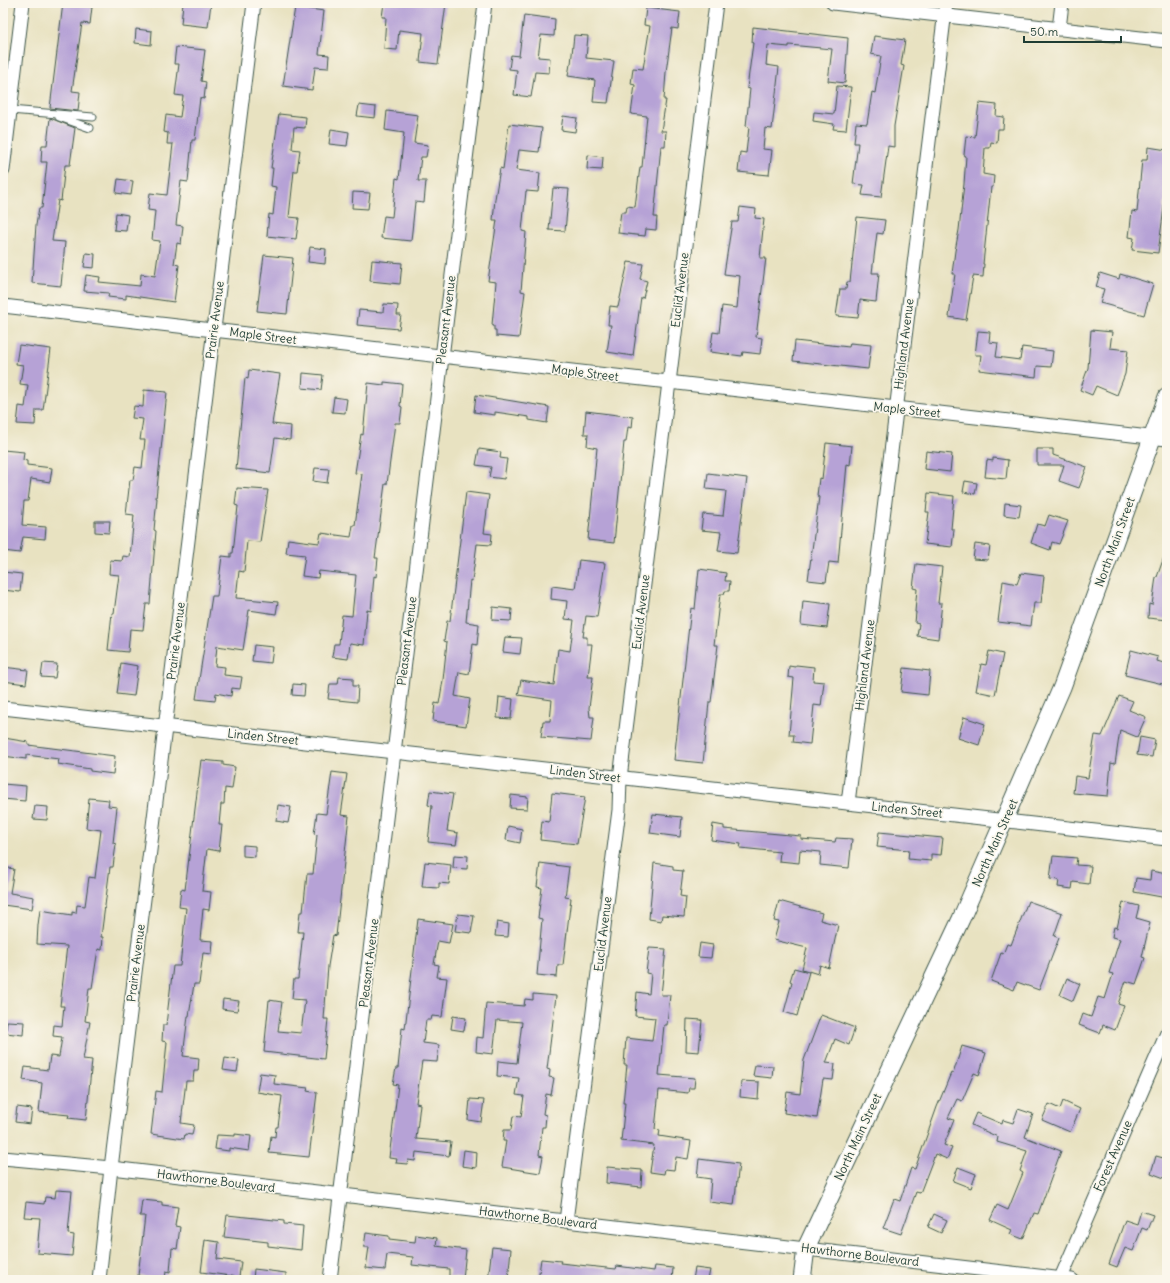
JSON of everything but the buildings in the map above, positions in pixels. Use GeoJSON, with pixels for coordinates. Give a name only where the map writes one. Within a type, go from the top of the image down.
{"type":"FeatureCollection","features":[{"type":"Feature","properties":{"kind":"street"},"geometry":{"type":"LineString","coordinates":[[3,170],[23,3]]}},
{"type":"Feature","properties":{"kind":"street","name":"Prairie Avenue"},"geometry":{"type":"LineString","coordinates":[[99,1280],[110,1168],[254,3]]}},
{"type":"Feature","properties":{"kind":"street","name":"Pleasant Avenue"},"geometry":{"type":"LineString","coordinates":[[330,1280],[339,1195],[390,792],[393,752],[485,3]]}},
{"type":"Feature","properties":{"kind":"street","name":"Euclid Avenue"},"geometry":{"type":"LineString","coordinates":[[566,1221],[618,817],[620,778],[716,3]]}},
{"type":"Feature","properties":{"kind":"street"},"geometry":{"type":"LineString","coordinates":[[833,3],[945,9],[1059,29],[1167,41]]}},
{"type":"Feature","properties":{"kind":"street"},"geometry":{"type":"LineString","coordinates":[[1059,29],[1062,3]]}},
{"type":"Feature","properties":{"kind":"street","name":"Highland Avenue"},"geometry":{"type":"LineString","coordinates":[[848,803],[945,9]]}},
{"type":"Feature","properties":{"kind":"street","name":"Maple Street"},"geometry":{"type":"LineString","coordinates":[[3,306],[1160,439]]}},
{"type":"Feature","properties":{"kind":"street","name":"North Main Street"},"geometry":{"type":"LineString","coordinates":[[802,1280],[806,1248],[1005,821],[1073,660],[1160,439],[1167,396]]}},
{"type":"Feature","properties":{"kind":"street","name":"Linden Street"},"geometry":{"type":"LineString","coordinates":[[3,708],[1167,839]]}},
{"type":"Feature","properties":{"kind":"street","name":"Forest Avenue"},"geometry":{"type":"LineString","coordinates":[[1064,1280],[1167,1033]]}},
{"type":"Feature","properties":{"kind":"street","name":"Hawthorne Boulevard"},"geometry":{"type":"LineString","coordinates":[[3,1158],[110,1168],[806,1248],[1064,1280]]}},
{"type":"Feature","properties":{"kind":"lane"},"geometry":{"type":"LineString","coordinates":[[10,110],[93,118]]}},
{"type":"Feature","properties":{"kind":"lane"},"geometry":{"type":"LineString","coordinates":[[49,114],[90,128]]}}]}
